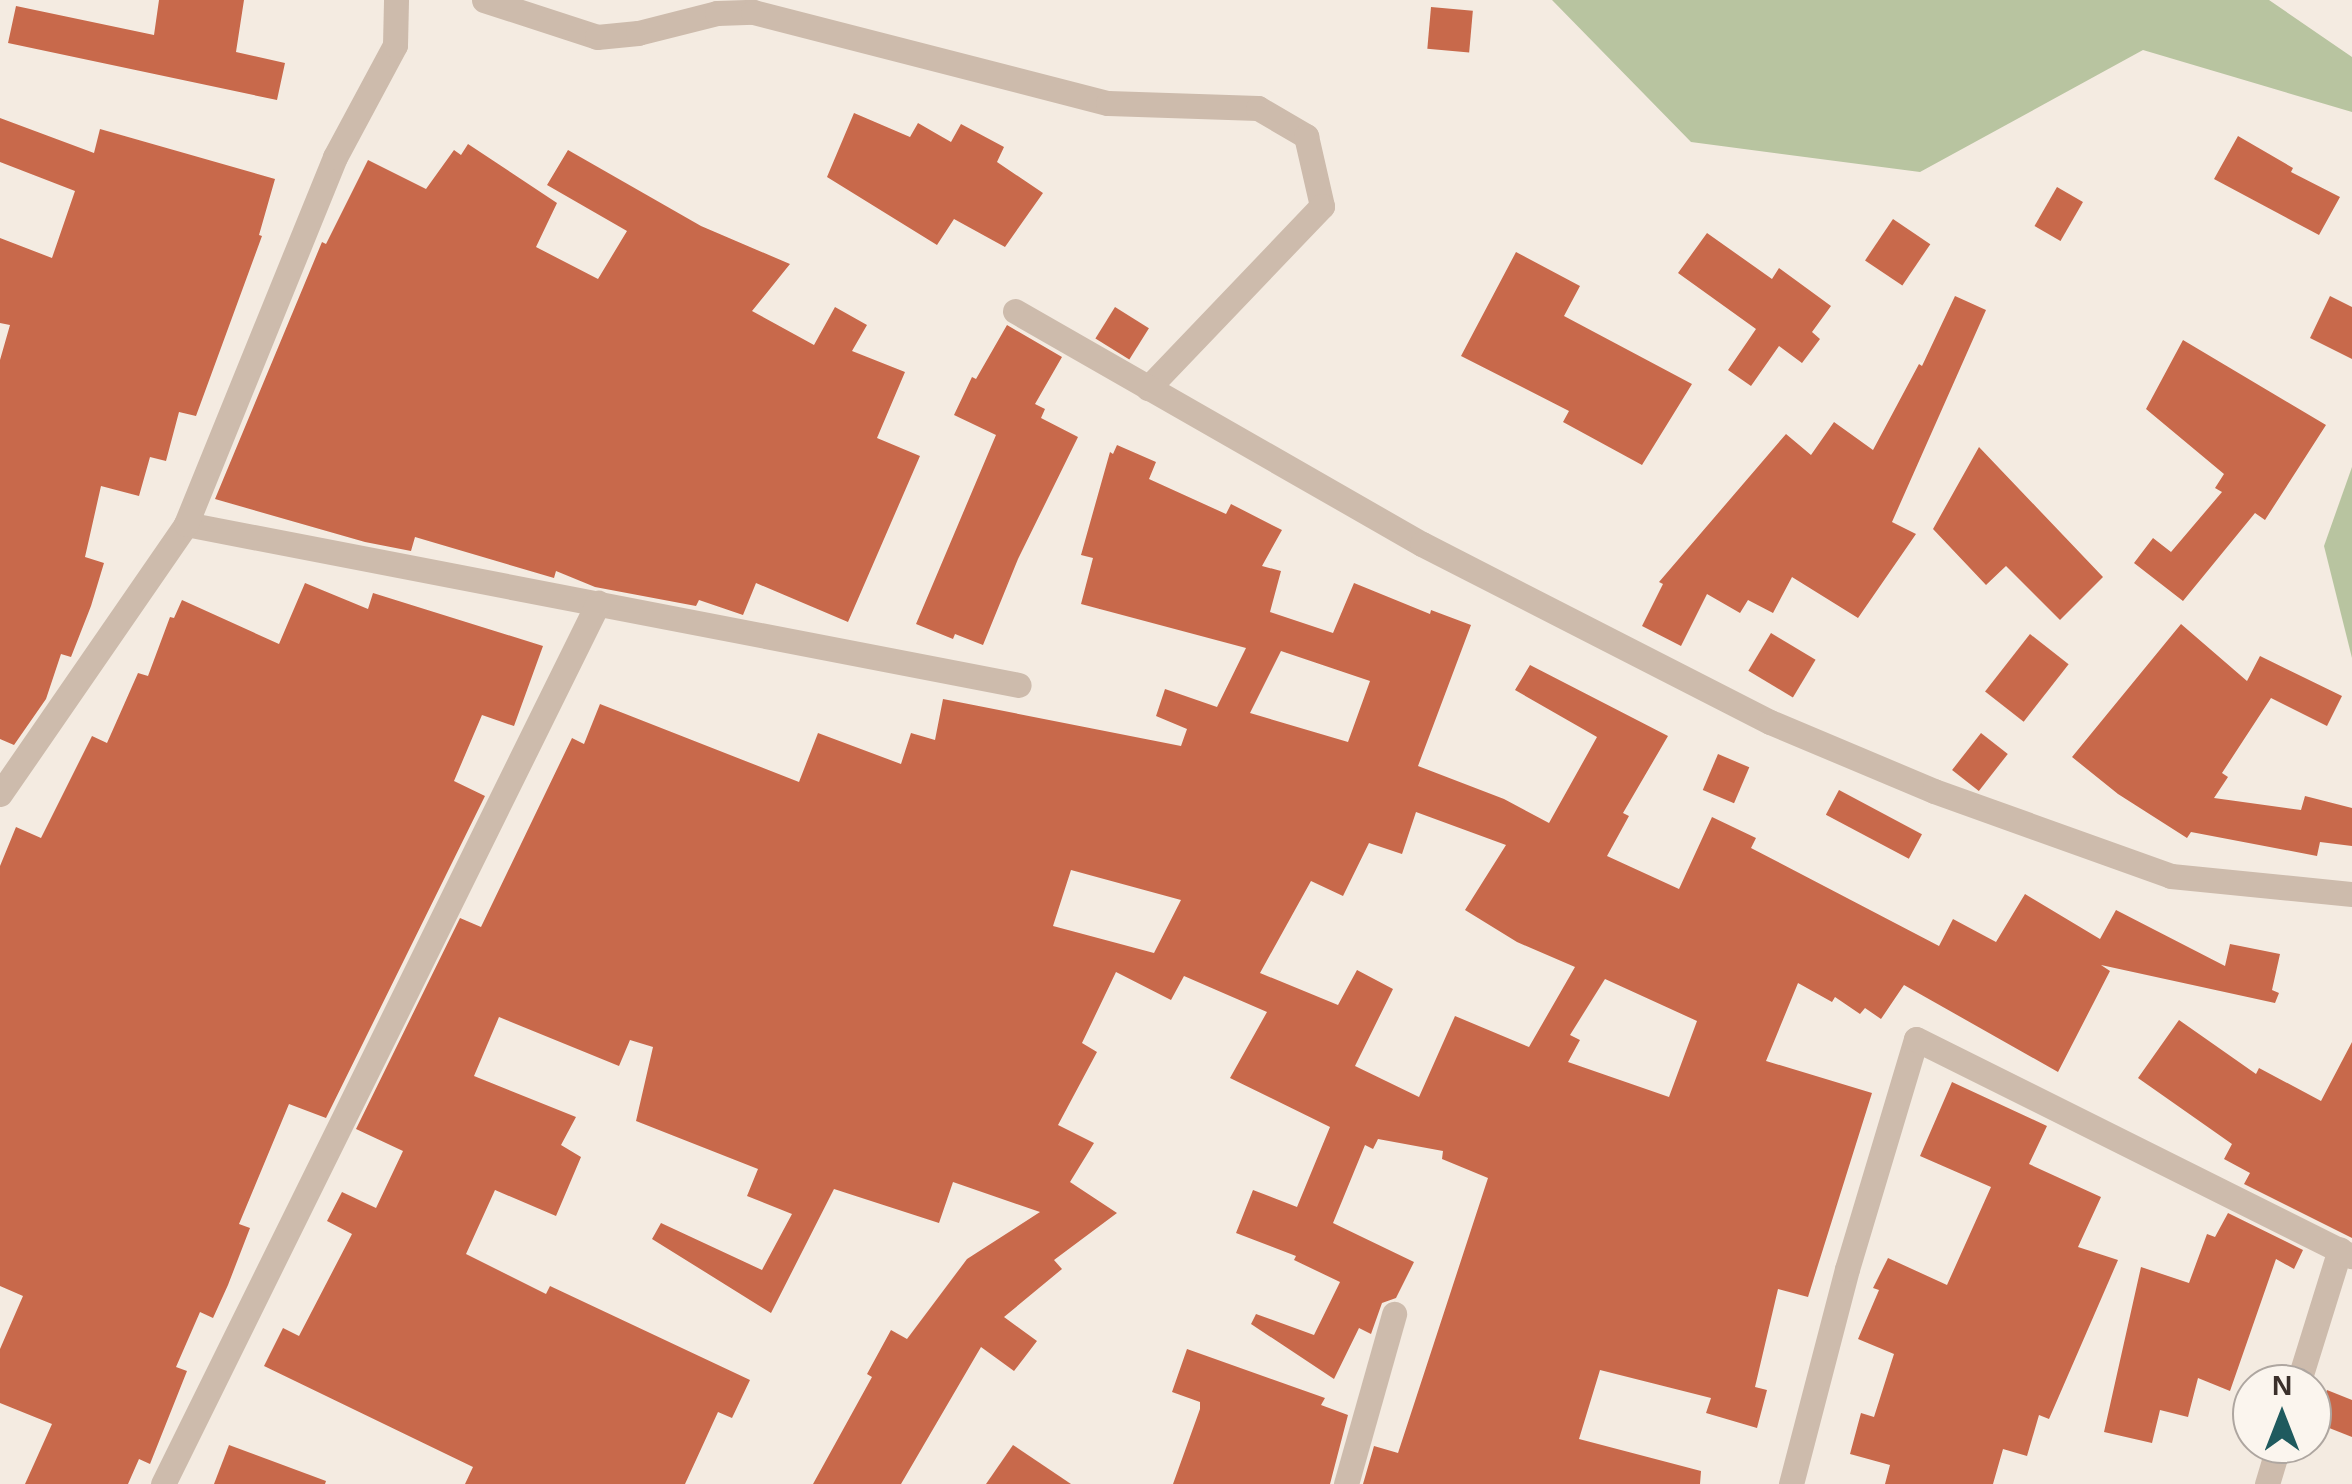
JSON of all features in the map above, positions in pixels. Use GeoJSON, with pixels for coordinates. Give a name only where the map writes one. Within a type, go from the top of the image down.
{"type":"FeatureCollection","features":[{"type":"Feature","properties":{"kind":"street"},"geometry":{"type":"LineString","coordinates":[[0,794],[186,524],[335,157],[395,45],[396,0]]}},
{"type":"Feature","properties":{"kind":"street"},"geometry":{"type":"LineString","coordinates":[[484,0],[597,37],[638,33],[718,13],[752,12],[1108,103],[1258,108],[1306,136],[1322,206],[1148,388]]}},
{"type":"Feature","properties":{"kind":"street"},"geometry":{"type":"LineString","coordinates":[[1015,310],[1422,544],[1770,722],[1934,790],[2171,876],[2352,894]]}},
{"type":"Feature","properties":{"kind":"street"},"geometry":{"type":"LineString","coordinates":[[186,524],[1019,685]]}},
{"type":"Feature","properties":{"kind":"street"},"geometry":{"type":"LineString","coordinates":[[163,1484],[598,603]]}},
{"type":"Feature","properties":{"kind":"street"},"geometry":{"type":"LineString","coordinates":[[1791,1484],[1847,1269],[1916,1039],[2346,1252],[2305,1364]]}},
{"type":"Feature","properties":{"kind":"street"},"geometry":{"type":"LineString","coordinates":[[1346,1484],[1394,1314]]}},
{"type":"Feature","properties":{"kind":"green space"},"geometry":{"type":"Polygon","coordinates":[[[1552,0],[2269,0],[2352,57],[2352,112],[2143,50],[1920,172],[1691,142],[1552,0]]]}},
{"type":"Feature","properties":{"kind":"green space"},"geometry":{"type":"Polygon","coordinates":[[[2352,467],[2352,658],[2324,546],[2352,467]]]}},
{"type":"Feature","properties":{"kind":"building"},"geometry":{"type":"Polygon","coordinates":[[[159,0],[244,0],[236,52],[285,63],[277,100],[8,43],[16,6],[154,35],[159,0]]]}},
{"type":"Feature","properties":{"kind":"building"},"geometry":{"type":"Polygon","coordinates":[[[1431,7],[1473,11],[1469,53],[1427,49],[1431,7]]]}},
{"type":"Feature","properties":{"kind":"building"},"geometry":{"type":"Polygon","coordinates":[[[854,113],[910,137],[918,123],[951,142],[961,124],[1004,147],[997,162],[1043,193],[1005,247],[954,219],[937,245],[827,177],[854,113]]]}},
{"type":"Feature","properties":{"kind":"building"},"geometry":{"type":"Polygon","coordinates":[[[0,118],[94,153],[100,129],[275,179],[259,235],[262,236],[196,416],[179,412],[166,461],[150,457],[139,496],[101,486],[85,557],[104,563],[91,606],[71,657],[61,654],[46,699],[14,745],[0,739],[0,360],[10,325],[0,323],[0,238],[52,258],[75,191],[0,162],[0,118]]]}},
{"type":"Feature","properties":{"kind":"building"},"geometry":{"type":"Polygon","coordinates":[[[2238,136],[2293,168],[2291,172],[2340,197],[2319,235],[2214,179],[2238,136]]]}},
{"type":"Feature","properties":{"kind":"building"},"geometry":{"type":"Polygon","coordinates":[[[468,144],[557,203],[536,247],[598,279],[627,231],[547,185],[568,150],[701,226],[790,264],[752,311],[814,345],[835,307],[867,325],[852,351],[905,372],[877,438],[920,456],[848,622],[756,583],[743,615],[699,600],[696,606],[595,587],[556,571],[554,578],[415,537],[411,551],[365,542],[215,499],[322,242],[326,244],[368,160],[426,189],[454,150],[461,155],[468,144]]]}},
{"type":"Feature","properties":{"kind":"building"},"geometry":{"type":"Polygon","coordinates":[[[2057,187],[2083,202],[2060,241],[2034,226],[2057,187]]]}},
{"type":"Feature","properties":{"kind":"building"},"geometry":{"type":"Polygon","coordinates":[[[1893,219],[1930,244],[1902,286],[1865,260],[1893,219]]]}},
{"type":"Feature","properties":{"kind":"building"},"geometry":{"type":"Polygon","coordinates":[[[1707,233],[1772,279],[1779,268],[1831,306],[1812,332],[1820,339],[1802,363],[1779,346],[1751,386],[1728,370],[1756,329],[1678,273],[1707,233]]]}},
{"type":"Feature","properties":{"kind":"building"},"geometry":{"type":"Polygon","coordinates":[[[1516,252],[1580,286],[1564,316],[1692,384],[1642,465],[1563,422],[1569,411],[1461,356],[1516,252]]]}},
{"type":"Feature","properties":{"kind":"building"},"geometry":{"type":"Polygon","coordinates":[[[1955,296],[1986,310],[1892,522],[1916,534],[1858,618],[1792,577],[1773,613],[1748,600],[1740,613],[1707,594],[1681,646],[1642,626],[1663,584],[1659,582],[1786,434],[1811,455],[1834,422],[1873,450],[1919,364],[1922,366],[1955,296]]]}},
{"type":"Feature","properties":{"kind":"building"},"geometry":{"type":"Polygon","coordinates":[[[2330,296],[2352,307],[2352,359],[2310,338],[2330,296]]]}},
{"type":"Feature","properties":{"kind":"building"},"geometry":{"type":"Polygon","coordinates":[[[1115,307],[1149,328],[1129,360],[1095,338],[1115,307]]]}},
{"type":"Feature","properties":{"kind":"building"},"geometry":{"type":"Polygon","coordinates":[[[1007,325],[1062,357],[1035,404],[1045,409],[1041,418],[1078,437],[1018,559],[983,645],[955,634],[953,639],[916,624],[996,435],[954,415],[972,377],[976,379],[1007,325]]]}},
{"type":"Feature","properties":{"kind":"building"},"geometry":{"type":"Polygon","coordinates":[[[2183,340],[2326,425],[2265,520],[2255,513],[2183,601],[2134,563],[2153,538],[2171,552],[2222,492],[2215,488],[2224,474],[2146,409],[2183,340]]]}},
{"type":"Feature","properties":{"kind":"building"},"geometry":{"type":"Polygon","coordinates":[[[1117,445],[1156,462],[1149,479],[1226,514],[1231,504],[1282,530],[1262,566],[1281,571],[1270,612],[1333,633],[1354,583],[1430,614],[1431,610],[1471,625],[1418,766],[1504,799],[1549,823],[1597,737],[1515,690],[1530,665],[1668,736],[1623,813],[1629,816],[1607,856],[1679,889],[1712,817],[1756,838],[1751,848],[1939,946],[1953,919],[1996,942],[2025,894],[2100,939],[2116,910],[2225,966],[2230,944],[2280,954],[2272,990],[2279,993],[2275,1003],[2101,965],[2110,971],[2058,1072],[1904,985],[1881,1019],[1865,1008],[1860,1014],[1835,997],[1832,1002],[1798,983],[1766,1061],[1872,1093],[1808,1297],[1778,1289],[1755,1387],[1767,1390],[1757,1428],[1706,1413],[1711,1398],[1600,1370],[1579,1439],[1701,1471],[1700,1484],[1363,1484],[1374,1446],[1398,1453],[1488,1178],[1442,1159],[1443,1151],[1378,1139],[1373,1149],[1365,1145],[1333,1223],[1414,1262],[1396,1298],[1382,1303],[1371,1334],[1359,1328],[1334,1379],[1251,1324],[1256,1314],[1314,1335],[1340,1282],[1294,1260],[1296,1256],[1236,1233],[1253,1190],[1297,1207],[1330,1127],[1230,1078],[1267,1012],[1184,976],[1171,1000],[1116,972],[1082,1043],[1097,1052],[1058,1125],[1094,1143],[1070,1182],[1117,1213],[1054,1260],[1062,1269],[1004,1317],[1037,1341],[1014,1371],[981,1347],[901,1484],[813,1484],[872,1377],[867,1374],[891,1330],[907,1339],[967,1259],[1040,1212],[953,1182],[939,1223],[834,1189],[771,1313],[652,1239],[661,1223],[762,1270],[792,1214],[747,1196],[758,1169],[636,1121],[653,1047],[630,1040],[619,1066],[499,1017],[474,1076],[576,1117],[561,1145],[581,1157],[556,1216],[495,1190],[466,1254],[546,1294],[550,1286],[750,1380],[732,1418],[718,1412],[685,1484],[465,1484],[473,1467],[264,1366],[283,1328],[299,1336],[352,1234],[327,1221],[342,1192],[376,1208],[403,1151],[356,1129],[460,918],[481,927],[572,738],[584,744],[600,704],[799,782],[818,733],[901,764],[911,733],[935,740],[943,699],[1181,746],[1187,729],[1156,716],[1165,689],[1217,707],[1246,648],[1081,604],[1093,558],[1081,555],[1110,452],[1113,454],[1117,445]],[[1281,651],[1250,713],[1348,742],[1370,681],[1281,651]],[[1416,812],[1402,854],[1369,843],[1343,896],[1311,881],[1260,973],[1338,1005],[1357,970],[1393,989],[1355,1066],[1419,1097],[1455,1016],[1529,1047],[1575,967],[1517,942],[1465,910],[1506,845],[1416,812]],[[1071,870],[1053,926],[1154,953],[1181,900],[1071,870]],[[1605,979],[1570,1035],[1580,1040],[1568,1062],[1669,1097],[1697,1021],[1605,979]]]}},
{"type":"Feature","properties":{"kind":"building"},"geometry":{"type":"Polygon","coordinates":[[[1979,447],[2103,577],[2060,620],[2006,566],[1986,585],[1933,529],[1979,447]]]}},
{"type":"Feature","properties":{"kind":"building"},"geometry":{"type":"Polygon","coordinates":[[[305,583],[368,609],[373,593],[543,646],[514,726],[482,715],[454,781],[485,796],[326,1118],[289,1104],[239,1224],[250,1228],[228,1285],[213,1318],[200,1312],[176,1367],[187,1371],[150,1464],[139,1459],[128,1484],[25,1484],[52,1424],[0,1403],[0,1349],[23,1296],[0,1286],[0,866],[16,827],[41,838],[92,736],[107,743],[138,673],[148,676],[170,617],[174,618],[182,600],[279,644],[305,583]]]}},
{"type":"Feature","properties":{"kind":"building"},"geometry":{"type":"Polygon","coordinates":[[[2181,624],[2247,681],[2260,656],[2342,696],[2327,726],[2271,698],[2222,773],[2228,777],[2214,798],[2301,810],[2305,796],[2352,808],[2352,846],[2320,842],[2317,856],[2191,832],[2187,838],[2118,794],[2072,757],[2181,624]]]}},
{"type":"Feature","properties":{"kind":"building"},"geometry":{"type":"Polygon","coordinates":[[[1771,633],[1816,660],[1793,697],[1748,671],[1771,633]]]}},
{"type":"Feature","properties":{"kind":"building"},"geometry":{"type":"Polygon","coordinates":[[[2030,634],[2069,664],[2024,722],[1985,692],[2030,634]]]}},
{"type":"Feature","properties":{"kind":"building"},"geometry":{"type":"Polygon","coordinates":[[[1981,733],[2008,754],[1979,791],[1952,770],[1981,733]]]}},
{"type":"Feature","properties":{"kind":"building"},"geometry":{"type":"Polygon","coordinates":[[[1718,754],[1749,767],[1734,803],[1703,790],[1718,754]]]}},
{"type":"Feature","properties":{"kind":"building"},"geometry":{"type":"Polygon","coordinates":[[[1839,790],[1922,834],[1909,859],[1826,815],[1839,790]]]}},
{"type":"Feature","properties":{"kind":"building"},"geometry":{"type":"Polygon","coordinates":[[[2179,1020],[2256,1074],[2259,1068],[2321,1101],[2352,1042],[2352,1238],[2244,1184],[2250,1173],[2224,1159],[2232,1144],[2138,1078],[2179,1020]]]}},
{"type":"Feature","properties":{"kind":"building"},"geometry":{"type":"Polygon","coordinates":[[[1952,1082],[2047,1126],[2029,1164],[2101,1197],[2078,1247],[2118,1260],[2049,1419],[2039,1415],[2027,1456],[2003,1449],[1993,1484],[1885,1484],[1890,1465],[1850,1454],[1861,1413],[1874,1417],[1894,1354],[1858,1339],[1879,1290],[1873,1288],[1888,1258],[1947,1285],[1991,1187],[1920,1156],[1952,1082]]]}},
{"type":"Feature","properties":{"kind":"building"},"geometry":{"type":"Polygon","coordinates":[[[2228,1213],[2303,1250],[2294,1269],[2276,1259],[2239,1364],[2232,1364],[2230,1391],[2198,1378],[2188,1417],[2160,1410],[2152,1443],[2104,1432],[2141,1267],[2189,1283],[2207,1234],[2215,1237],[2228,1213]]]}},
{"type":"Feature","properties":{"kind":"building"},"geometry":{"type":"Polygon","coordinates":[[[1187,1349],[1325,1398],[1321,1405],[1348,1415],[1330,1484],[1173,1484],[1200,1409],[1200,1402],[1172,1392],[1187,1349]]]}},
{"type":"Feature","properties":{"kind":"building"},"geometry":{"type":"Polygon","coordinates":[[[2332,1392],[2352,1400],[2352,1437],[2332,1429],[2332,1392]]]}},
{"type":"Feature","properties":{"kind":"building"},"geometry":{"type":"Polygon","coordinates":[[[229,1445],[326,1481],[325,1484],[214,1484],[229,1445]]]}},
{"type":"Feature","properties":{"kind":"building"},"geometry":{"type":"Polygon","coordinates":[[[1013,1445],[1071,1484],[986,1484],[1013,1445]]]}}]}
